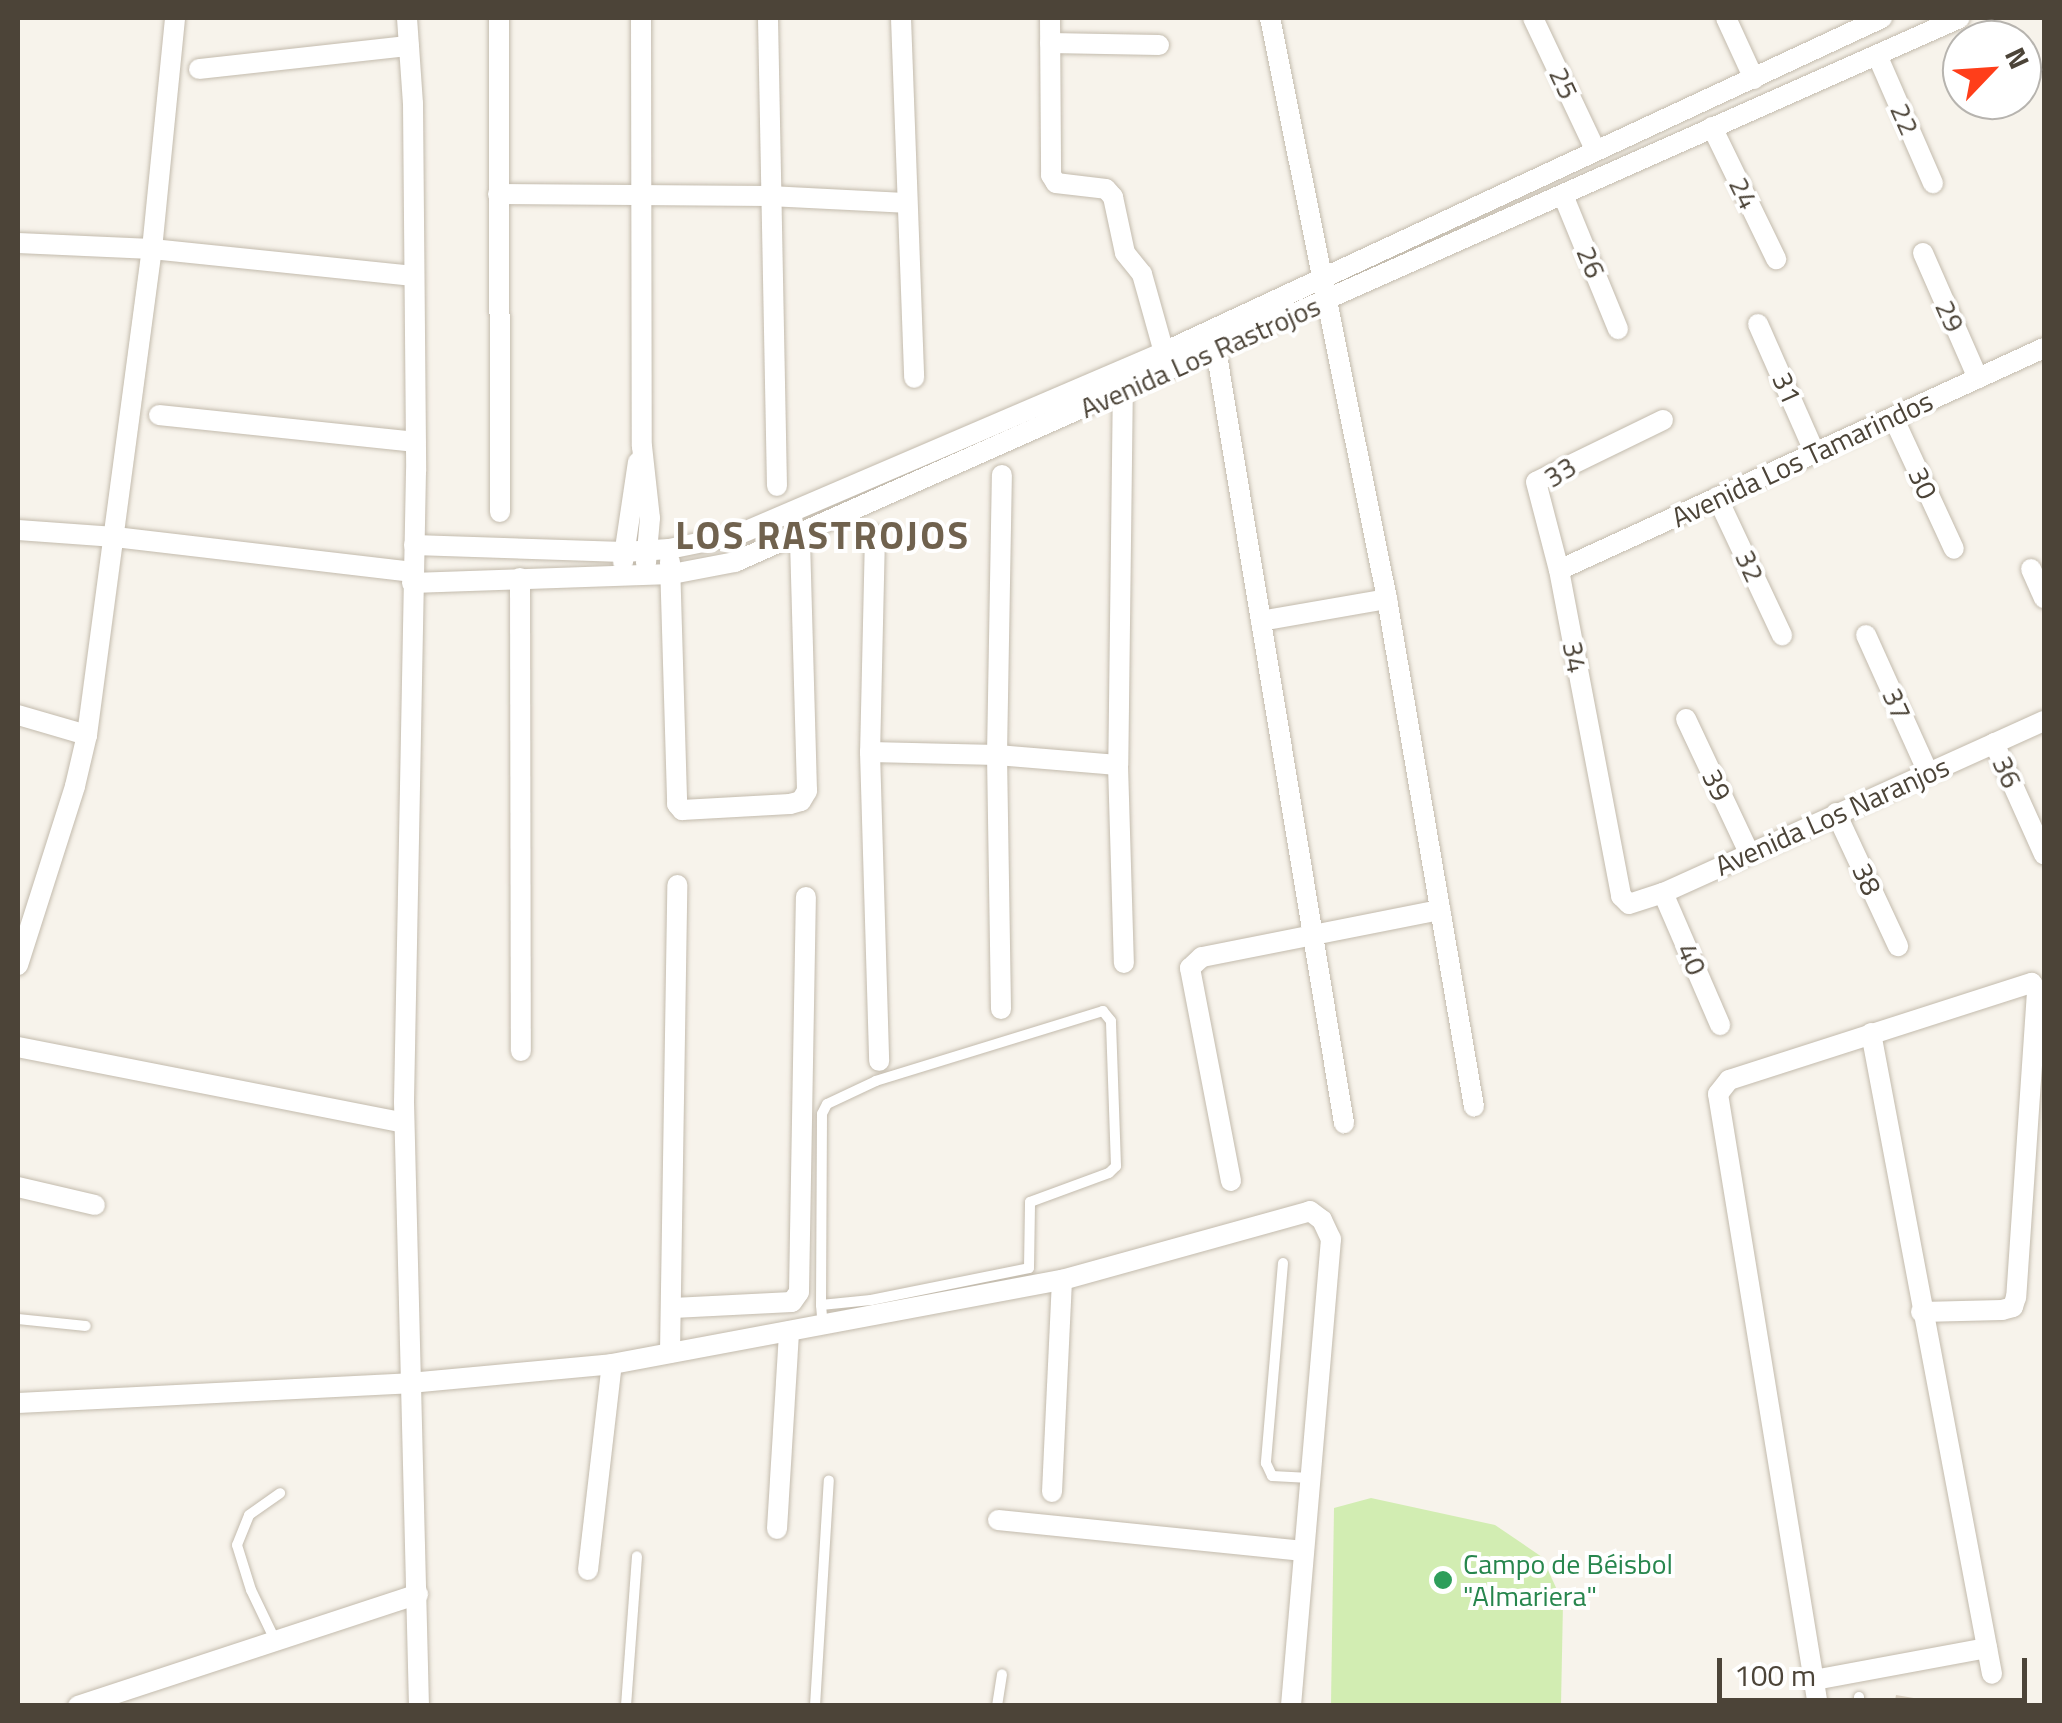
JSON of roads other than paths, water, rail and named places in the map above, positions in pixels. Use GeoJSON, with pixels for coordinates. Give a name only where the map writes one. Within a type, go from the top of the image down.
{"type":"FeatureCollection","features":[{"type":"Feature","properties":{"kind":"street"},"geometry":{"type":"LineString","coordinates":[[18,965],[75,786],[87,735],[152,250],[175,18]]}},
{"type":"Feature","properties":{"kind":"street"},"geometry":{"type":"LineString","coordinates":[[408,18],[416,442],[404,1123],[419,1706]]}},
{"type":"Feature","properties":{"kind":"street"},"geometry":{"type":"LineString","coordinates":[[500,18],[500,512]]}},
{"type":"Feature","properties":{"kind":"street"},"geometry":{"type":"LineString","coordinates":[[641,18],[642,446],[650,518],[646,575]]}},
{"type":"Feature","properties":{"kind":"street"},"geometry":{"type":"LineString","coordinates":[[768,18],[777,486]]}},
{"type":"Feature","properties":{"kind":"street"},"geometry":{"type":"LineString","coordinates":[[902,18],[905,203],[914,378]]}},
{"type":"Feature","properties":{"kind":"street"},"geometry":{"type":"LineString","coordinates":[[1050,18],[1051,174],[1064,186],[1106,190],[1113,197],[1125,253],[1142,274],[1167,361]]}},
{"type":"Feature","properties":{"kind":"street"},"geometry":{"type":"LineString","coordinates":[[1270,18],[1387,599],[1474,1107]]}},
{"type":"Feature","properties":{"kind":"street","name":"25"},"geometry":{"type":"LineString","coordinates":[[1533,18],[1596,149]]}},
{"type":"Feature","properties":{"kind":"street"},"geometry":{"type":"LineString","coordinates":[[1726,18],[1754,79]]}},
{"type":"Feature","properties":{"kind":"street","name":"Avenida Los Rastrojos"},"geometry":{"type":"LineString","coordinates":[[18,530],[114,537],[413,577],[672,574],[735,562],[1215,339],[1320,278],[1882,18]]}},
{"type":"Feature","properties":{"kind":"street","name":"Avenida Los Rastrojos"},"geometry":{"type":"LineString","coordinates":[[1215,339],[1325,301],[1960,18]]}},
{"type":"Feature","properties":{"kind":"street"},"geometry":{"type":"LineString","coordinates":[[1050,44],[1159,44]]}},
{"type":"Feature","properties":{"kind":"street"},"geometry":{"type":"LineString","coordinates":[[198,69],[409,46]]}},
{"type":"Feature","properties":{"kind":"street","name":"22"},"geometry":{"type":"LineString","coordinates":[[1876,55],[1933,183]]}},
{"type":"Feature","properties":{"kind":"street","name":"24"},"geometry":{"type":"LineString","coordinates":[[1712,127],[1776,260]]}},
{"type":"Feature","properties":{"kind":"street"},"geometry":{"type":"LineString","coordinates":[[498,194],[769,196],[905,203]]}},
{"type":"Feature","properties":{"kind":"street","name":"26"},"geometry":{"type":"LineString","coordinates":[[1563,195],[1618,328]]}},
{"type":"Feature","properties":{"kind":"street"},"geometry":{"type":"LineString","coordinates":[[18,243],[152,250],[414,276]]}},
{"type":"Feature","properties":{"kind":"street","name":"29"},"geometry":{"type":"LineString","coordinates":[[1923,252],[1978,378]]}},
{"type":"Feature","properties":{"kind":"street","name":"31"},"geometry":{"type":"LineString","coordinates":[[1758,324],[1815,453]]}},
{"type":"Feature","properties":{"kind":"street"},"geometry":{"type":"LineString","coordinates":[[1215,339],[1344,1123]]}},
{"type":"Feature","properties":{"kind":"street","name":"Avenida Los Tamarindos"},"geometry":{"type":"LineString","coordinates":[[1559,570],[2044,348]]}},
{"type":"Feature","properties":{"kind":"street"},"geometry":{"type":"LineString","coordinates":[[1124,380],[1118,765],[1124,962]]}},
{"type":"Feature","properties":{"kind":"street","name":"Avenida Los Rastrojos"},"geometry":{"type":"LineString","coordinates":[[414,545],[624,552],[669,549],[736,535],[1124,380]]}},
{"type":"Feature","properties":{"kind":"street"},"geometry":{"type":"LineString","coordinates":[[159,415],[416,442]]}},
{"type":"Feature","properties":{"kind":"street","name":"30"},"geometry":{"type":"LineString","coordinates":[[1893,417],[1954,549]]}},
{"type":"Feature","properties":{"kind":"street","name":"33"},"geometry":{"type":"LineString","coordinates":[[1559,570],[1536,482],[1662,420]]}},
{"type":"Feature","properties":{"kind":"street"},"geometry":{"type":"LineString","coordinates":[[622,576],[642,446]]}},
{"type":"Feature","properties":{"kind":"street"},"geometry":{"type":"LineString","coordinates":[[1001,1009],[997,755],[1002,474]]}},
{"type":"Feature","properties":{"kind":"street","name":"32"},"geometry":{"type":"LineString","coordinates":[[1717,497],[1782,636]]}},
{"type":"Feature","properties":{"kind":"street"},"geometry":{"type":"LineString","coordinates":[[669,549],[678,804],[682,810],[800,801],[807,791],[800,534]]}},
{"type":"Feature","properties":{"kind":"street"},"geometry":{"type":"LineString","coordinates":[[875,535],[870,752],[879,1061]]}},
{"type":"Feature","properties":{"kind":"street"},"geometry":{"type":"LineString","coordinates":[[2031,569],[2044,598]]}},
{"type":"Feature","properties":{"kind":"street","name":"34"},"geometry":{"type":"LineString","coordinates":[[1559,570],[1622,896]]}},
{"type":"Feature","properties":{"kind":"street"},"geometry":{"type":"LineString","coordinates":[[520,578],[521,1051]]}},
{"type":"Feature","properties":{"kind":"street"},"geometry":{"type":"LineString","coordinates":[[1261,621],[1387,599]]}},
{"type":"Feature","properties":{"kind":"street","name":"37"},"geometry":{"type":"LineString","coordinates":[[1866,635],[1928,772]]}},
{"type":"Feature","properties":{"kind":"street"},"geometry":{"type":"LineString","coordinates":[[18,715],[87,735]]}},
{"type":"Feature","properties":{"kind":"street","name":"39"},"geometry":{"type":"LineString","coordinates":[[1686,719],[1748,852]]}},
{"type":"Feature","properties":{"kind":"street","name":"Avenida Los Naranjos"},"geometry":{"type":"LineString","coordinates":[[1622,896],[1629,904],[1663,894],[1748,852],[2044,722]]}},
{"type":"Feature","properties":{"kind":"street","name":"36"},"geometry":{"type":"LineString","coordinates":[[1994,744],[2044,854]]}},
{"type":"Feature","properties":{"kind":"street"},"geometry":{"type":"LineString","coordinates":[[870,752],[997,755],[1118,765]]}},
{"type":"Feature","properties":{"kind":"street","name":"38"},"geometry":{"type":"LineString","coordinates":[[1836,813],[1898,946]]}},
{"type":"Feature","properties":{"kind":"street"},"geometry":{"type":"LineString","coordinates":[[670,1353],[677,885]]}},
{"type":"Feature","properties":{"kind":"street","name":"40"},"geometry":{"type":"LineString","coordinates":[[1663,894],[1720,1025]]}},
{"type":"Feature","properties":{"kind":"street"},"geometry":{"type":"LineString","coordinates":[[673,1308],[792,1302],[799,1292],[806,897]]}},
{"type":"Feature","properties":{"kind":"street"},"geometry":{"type":"LineString","coordinates":[[1231,1181],[1190,968],[1202,958],[1313,932],[1440,910]]}},
{"type":"Feature","properties":{"kind":"street"},"geometry":{"type":"LineString","coordinates":[[1818,1706],[1718,1094],[1729,1080],[2032,983],[2037,992],[2013,1307],[1922,1312]]}},
{"type":"Feature","properties":{"kind":"street"},"geometry":{"type":"LineString","coordinates":[[1871,1033],[1992,1674]]}},
{"type":"Feature","properties":{"kind":"street"},"geometry":{"type":"LineString","coordinates":[[18,1047],[404,1123]]}},
{"type":"Feature","properties":{"kind":"street"},"geometry":{"type":"LineString","coordinates":[[18,1186],[95,1206]]}},
{"type":"Feature","properties":{"kind":"street"},"geometry":{"type":"LineString","coordinates":[[18,1403],[410,1383],[612,1364],[1062,1280],[1310,1211],[1317,1214],[1331,1239],[1291,1706]]}},
{"type":"Feature","properties":{"kind":"street"},"geometry":{"type":"LineString","coordinates":[[1052,1492],[1062,1280]]}},
{"type":"Feature","properties":{"kind":"street"},"geometry":{"type":"LineString","coordinates":[[778,1529],[789,1331]]}},
{"type":"Feature","properties":{"kind":"street"},"geometry":{"type":"LineString","coordinates":[[588,1570],[612,1364]]}},
{"type":"Feature","properties":{"kind":"street"},"geometry":{"type":"LineString","coordinates":[[998,1520],[1303,1551]]}},
{"type":"Feature","properties":{"kind":"street"},"geometry":{"type":"LineString","coordinates":[[78,1706],[418,1594]]}},
{"type":"Feature","properties":{"kind":"street"},"geometry":{"type":"LineString","coordinates":[[1814,1680],[1988,1648]]}},
{"type":"Feature","properties":{"kind":"lane"},"geometry":{"type":"LineString","coordinates":[[821,1305],[871,1300],[1029,1268],[1030,1202],[1109,1173],[1116,1166],[1111,1021],[1104,1011],[876,1081],[827,1104],[822,1114],[821,1305],[821,1327]]}},
{"type":"Feature","properties":{"kind":"lane"},"geometry":{"type":"LineString","coordinates":[[1283,1263],[1266,1463],[1272,1476],[1310,1478]]}},
{"type":"Feature","properties":{"kind":"lane"},"geometry":{"type":"LineString","coordinates":[[18,1319],[86,1326]]}},
{"type":"Feature","properties":{"kind":"lane"},"geometry":{"type":"LineString","coordinates":[[815,1706],[829,1480]]}},
{"type":"Feature","properties":{"kind":"lane"},"geometry":{"type":"LineString","coordinates":[[276,1641],[251,1590],[238,1545],[249,1515],[280,1493]]}},
{"type":"Feature","properties":{"kind":"lane"},"geometry":{"type":"LineString","coordinates":[[626,1706],[637,1556]]}},
{"type":"Feature","properties":{"kind":"lane"},"geometry":{"type":"LineString","coordinates":[[997,1706],[1002,1674]]}},
{"type":"Feature","properties":{"kind":"place","name":"Campo de Béisbol \"Almariera\""},"geometry":{"type":"Point","coordinates":[1443,1580]}},
{"type":"Feature","properties":{"kind":"district","name":"LOS RASTROJOS"},"geometry":{"type":"Point","coordinates":[823,536]}}]}
